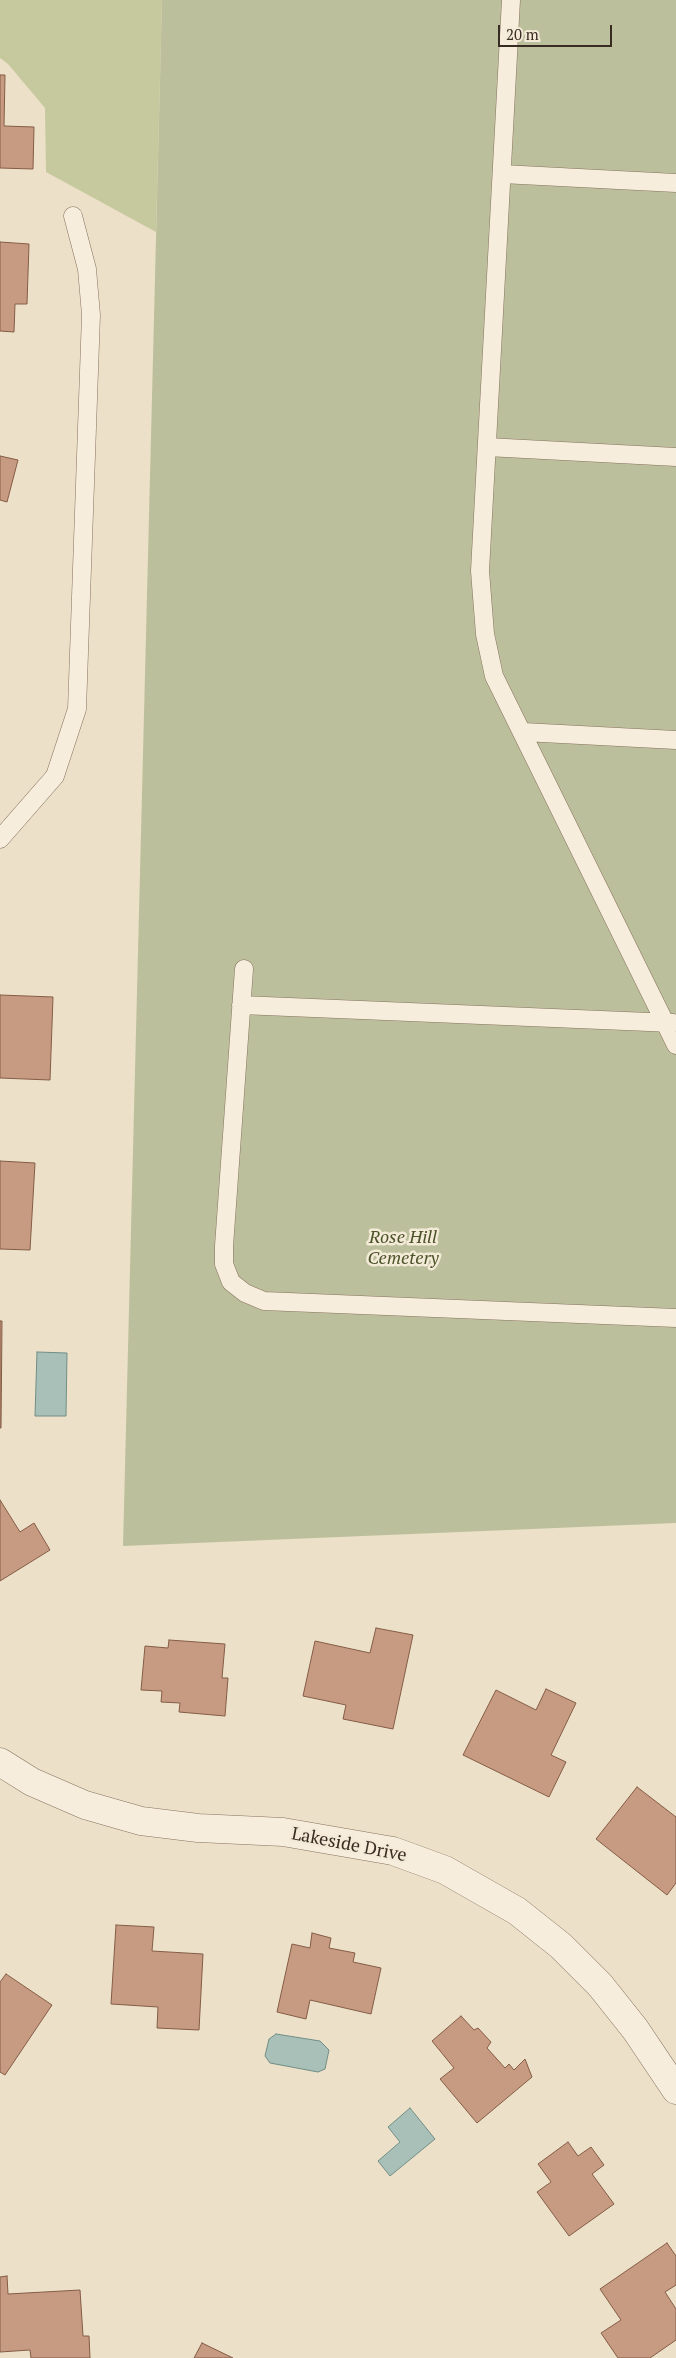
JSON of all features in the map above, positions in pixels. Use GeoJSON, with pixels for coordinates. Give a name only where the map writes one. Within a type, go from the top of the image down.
{"type":"FeatureCollection","features":[{"type":"Feature","properties":{"kind":"street","name":"Lakeside Drive"},"geometry":{"type":"LineString","coordinates":[[0,1762],[32,1782],[85,1805],[141,1820],[198,1828],[283,1832],[393,1851],[445,1870],[517,1911],[561,1946],[612,2000],[635,2029],[676,2090]]}},
{"type":"Feature","properties":{"kind":"lane"},"geometry":{"type":"LineString","coordinates":[[511,0],[480,571],[485,634],[494,676],[670,1023],[676,1045]]}},
{"type":"Feature","properties":{"kind":"lane"},"geometry":{"type":"LineString","coordinates":[[502,174],[676,183]]}},
{"type":"Feature","properties":{"kind":"lane"},"geometry":{"type":"LineString","coordinates":[[0,839],[55,776],[77,709],[91,315],[87,269],[73,216]]}},
{"type":"Feature","properties":{"kind":"lane"},"geometry":{"type":"LineString","coordinates":[[487,447],[676,457]]}},
{"type":"Feature","properties":{"kind":"lane"},"geometry":{"type":"LineString","coordinates":[[523,732],[676,740]]}},
{"type":"Feature","properties":{"kind":"lane"},"geometry":{"type":"LineString","coordinates":[[244,969],[224,1264],[231,1282],[245,1293],[264,1301],[676,1318]]}},
{"type":"Feature","properties":{"kind":"lane"},"geometry":{"type":"LineString","coordinates":[[242,1004],[670,1023]]}},
{"type":"Feature","properties":{"kind":"green space"},"geometry":{"type":"Polygon","coordinates":[[[0,0],[162,0],[156,232],[46,172],[45,108],[8,64],[0,58],[0,0]]]}},
{"type":"Feature","properties":{"kind":"green space","name":"Rose Hill Cemetery"},"geometry":{"type":"Polygon","coordinates":[[[162,0],[676,0],[676,1523],[123,1546],[162,0]]]}},
{"type":"Feature","properties":{"kind":"water"},"geometry":{"type":"Polygon","coordinates":[[[37,1352],[67,1353],[66,1416],[35,1416],[37,1352]]]}},
{"type":"Feature","properties":{"kind":"water"},"geometry":{"type":"Polygon","coordinates":[[[276,2034],[320,2041],[329,2050],[325,2069],[318,2072],[270,2063],[265,2056],[269,2039],[276,2034]]]}},
{"type":"Feature","properties":{"kind":"water"},"geometry":{"type":"Polygon","coordinates":[[[410,2108],[435,2139],[390,2176],[378,2161],[400,2142],[388,2127],[410,2108]]]}},
{"type":"Feature","properties":{"kind":"building"},"geometry":{"type":"Polygon","coordinates":[[[0,75],[5,75],[4,126],[34,127],[33,169],[0,168],[0,75]]]}},
{"type":"Feature","properties":{"kind":"building"},"geometry":{"type":"Polygon","coordinates":[[[0,242],[29,244],[27,304],[15,304],[14,332],[0,331],[0,242]]]}},
{"type":"Feature","properties":{"kind":"building"},"geometry":{"type":"Polygon","coordinates":[[[0,456],[18,460],[7,502],[0,500],[0,456]]]}},
{"type":"Feature","properties":{"kind":"building"},"geometry":{"type":"Polygon","coordinates":[[[0,995],[53,997],[50,1080],[0,1078],[0,995]]]}},
{"type":"Feature","properties":{"kind":"building"},"geometry":{"type":"Polygon","coordinates":[[[0,1161],[35,1163],[30,1250],[0,1249],[0,1161]]]}},
{"type":"Feature","properties":{"kind":"building"},"geometry":{"type":"Polygon","coordinates":[[[0,1321],[2,1321],[1,1428],[0,1428],[0,1321]]]}},
{"type":"Feature","properties":{"kind":"building"},"geometry":{"type":"Polygon","coordinates":[[[0,1500],[20,1532],[34,1523],[50,1550],[0,1581],[0,1500]]]}},
{"type":"Feature","properties":{"kind":"building"},"geometry":{"type":"Polygon","coordinates":[[[376,1628],[413,1635],[393,1729],[343,1719],[346,1705],[303,1696],[315,1641],[370,1653],[376,1628]]]}},
{"type":"Feature","properties":{"kind":"building"},"geometry":{"type":"Polygon","coordinates":[[[169,1640],[225,1644],[222,1678],[228,1678],[225,1716],[179,1712],[180,1703],[161,1702],[162,1691],[141,1690],[145,1646],[168,1648],[169,1640]]]}},
{"type":"Feature","properties":{"kind":"building"},"geometry":{"type":"Polygon","coordinates":[[[546,1689],[576,1703],[551,1755],[566,1762],[549,1797],[463,1755],[496,1690],[536,1710],[546,1689]]]}},
{"type":"Feature","properties":{"kind":"building"},"geometry":{"type":"Polygon","coordinates":[[[637,1787],[676,1817],[676,1883],[667,1895],[596,1839],[637,1787]]]}},
{"type":"Feature","properties":{"kind":"building"},"geometry":{"type":"Polygon","coordinates":[[[116,1925],[154,1927],[152,1951],[203,1954],[199,2030],[157,2028],[158,2007],[111,2004],[116,1925]]]}},
{"type":"Feature","properties":{"kind":"building"},"geometry":{"type":"Polygon","coordinates":[[[312,1933],[331,1938],[329,1948],[355,1953],[353,1962],[381,1968],[371,2014],[310,2000],[306,2019],[277,2012],[292,1944],[310,1948],[312,1933]]]}},
{"type":"Feature","properties":{"kind":"building"},"geometry":{"type":"Polygon","coordinates":[[[6,1974],[52,2005],[5,2075],[0,2072],[0,1982],[6,1974]]]}},
{"type":"Feature","properties":{"kind":"building"},"geometry":{"type":"Polygon","coordinates":[[[461,2016],[474,2030],[478,2028],[491,2042],[487,2048],[505,2068],[509,2064],[514,2070],[525,2059],[532,2077],[477,2123],[440,2079],[454,2068],[432,2041],[461,2016]]]}},
{"type":"Feature","properties":{"kind":"building"},"geometry":{"type":"Polygon","coordinates":[[[568,2142],[578,2156],[591,2147],[604,2165],[592,2174],[614,2204],[569,2236],[537,2192],[551,2182],[538,2164],[568,2142]]]}},
{"type":"Feature","properties":{"kind":"building"},"geometry":{"type":"Polygon","coordinates":[[[667,2243],[676,2256],[676,2285],[665,2292],[676,2309],[676,2340],[650,2358],[618,2358],[601,2333],[621,2320],[600,2289],[667,2243]]]}},
{"type":"Feature","properties":{"kind":"building"},"geometry":{"type":"Polygon","coordinates":[[[7,2276],[8,2294],[80,2290],[83,2336],[89,2336],[90,2358],[31,2358],[30,2350],[0,2352],[0,2277],[7,2276]]]}},
{"type":"Feature","properties":{"kind":"building"},"geometry":{"type":"Polygon","coordinates":[[[202,2343],[233,2358],[194,2358],[202,2343]]]}}]}
